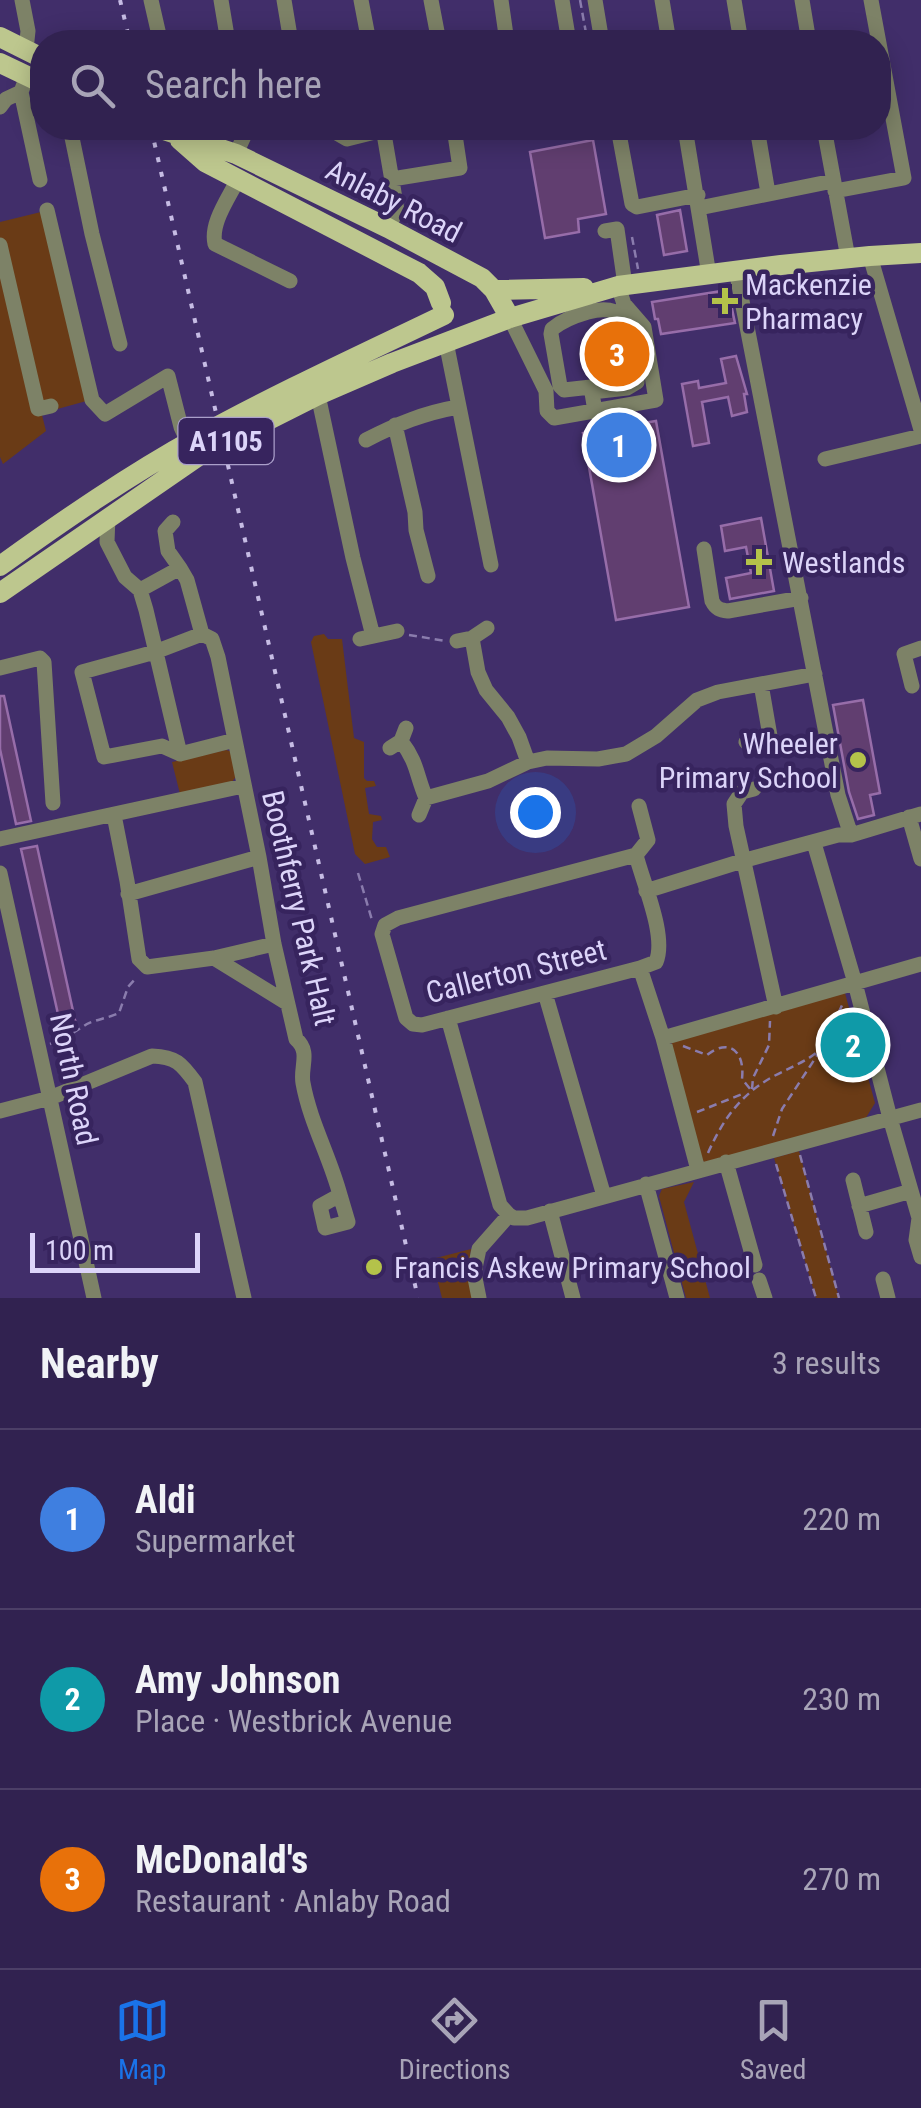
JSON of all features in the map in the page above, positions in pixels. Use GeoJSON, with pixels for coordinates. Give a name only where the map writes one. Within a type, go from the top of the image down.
{"type":"FeatureCollection","features":[{"type":"Feature","properties":{"kind":"main road"},"geometry":{"type":"LineString","coordinates":[[0,37],[30,52]]}},
{"type":"Feature","properties":{"kind":"main road"},"geometry":{"type":"LineString","coordinates":[[0,63],[30,84]]}},
{"type":"Feature","properties":{"kind":"main road","name":"Anlaby Road"},"geometry":{"type":"LineString","coordinates":[[177,140],[205,162],[419,273],[434,286],[442,309]]}},
{"type":"Feature","properties":{"kind":"main road","name":"Anlaby Road"},"geometry":{"type":"LineString","coordinates":[[193,140],[236,154],[476,276]]}},
{"type":"Feature","properties":{"kind":"main road","name":"A1105"},"geometry":{"type":"LineString","coordinates":[[494,290],[616,287],[736,270],[921,253]]}},
{"type":"Feature","properties":{"kind":"main road"},"geometry":{"type":"LineString","coordinates":[[476,276],[488,282],[510,318]]}},
{"type":"Feature","properties":{"kind":"main road","name":"A1105"},"geometry":{"type":"LineString","coordinates":[[0,592],[203,453],[442,309],[447,287],[454,280],[476,276]]}},
{"type":"Feature","properties":{"kind":"main road","name":"A1105"},"geometry":{"type":"LineString","coordinates":[[0,566],[112,488],[188,442],[315,386],[510,318],[616,287]]}},
{"type":"Feature","properties":{"kind":"main road"},"geometry":{"type":"LineString","coordinates":[[442,309],[456,329],[481,329],[495,316],[498,306],[494,290]]}},
{"type":"Feature","properties":{"kind":"street"},"geometry":{"type":"LineString","coordinates":[[22,0],[30,39]]}},
{"type":"Feature","properties":{"kind":"street"},"geometry":{"type":"LineString","coordinates":[[151,0],[158,30]]}},
{"type":"Feature","properties":{"kind":"street"},"geometry":{"type":"LineString","coordinates":[[221,0],[226,30]]}},
{"type":"Feature","properties":{"kind":"street"},"geometry":{"type":"LineString","coordinates":[[284,0],[289,30]]}},
{"type":"Feature","properties":{"kind":"street"},"geometry":{"type":"LineString","coordinates":[[361,0],[367,30]]}},
{"type":"Feature","properties":{"kind":"street"},"geometry":{"type":"LineString","coordinates":[[432,0],[437,30]]}},
{"type":"Feature","properties":{"kind":"street"},"geometry":{"type":"LineString","coordinates":[[501,0],[505,30]]}},
{"type":"Feature","properties":{"kind":"street"},"geometry":{"type":"LineString","coordinates":[[562,0],[568,30]]}},
{"type":"Feature","properties":{"kind":"street"},"geometry":{"type":"LineString","coordinates":[[595,0],[600,30]]}},
{"type":"Feature","properties":{"kind":"street"},"geometry":{"type":"LineString","coordinates":[[662,0],[668,30]]}},
{"type":"Feature","properties":{"kind":"street"},"geometry":{"type":"LineString","coordinates":[[734,0],[740,30]]}},
{"type":"Feature","properties":{"kind":"street"},"geometry":{"type":"LineString","coordinates":[[802,0],[807,30]]}},
{"type":"Feature","properties":{"kind":"street"},"geometry":{"type":"LineString","coordinates":[[872,0],[877,30]]}},
{"type":"Feature","properties":{"kind":"street"},"geometry":{"type":"LineString","coordinates":[[0,108],[6,99],[30,84]]}},
{"type":"Feature","properties":{"kind":"street"},"geometry":{"type":"LineString","coordinates":[[891,106],[904,178]]}},
{"type":"Feature","properties":{"kind":"street"},"geometry":{"type":"LineString","coordinates":[[36,140],[40,180]]}},
{"type":"Feature","properties":{"kind":"street"},"geometry":{"type":"LineString","coordinates":[[72,140],[120,344]]}},
{"type":"Feature","properties":{"kind":"street"},"geometry":{"type":"LineString","coordinates":[[236,154],[242,140]]}},
{"type":"Feature","properties":{"kind":"street"},"geometry":{"type":"LineString","coordinates":[[385,140],[397,210],[388,228]]}},
{"type":"Feature","properties":{"kind":"street"},"geometry":{"type":"LineString","coordinates":[[392,179],[460,168],[456,140]]}},
{"type":"Feature","properties":{"kind":"street"},"geometry":{"type":"LineString","coordinates":[[620,140],[632,204],[637,208],[921,175]]}},
{"type":"Feature","properties":{"kind":"street"},"geometry":{"type":"LineString","coordinates":[[687,140],[709,274]]}},
{"type":"Feature","properties":{"kind":"street"},"geometry":{"type":"LineString","coordinates":[[759,140],[768,193]]}},
{"type":"Feature","properties":{"kind":"street"},"geometry":{"type":"LineString","coordinates":[[826,140],[848,258]]}},
{"type":"Feature","properties":{"kind":"street"},"geometry":{"type":"LineString","coordinates":[[238,179],[214,229],[215,244],[290,280]]}},
{"type":"Feature","properties":{"kind":"street"},"geometry":{"type":"LineString","coordinates":[[303,214],[314,194]]}},
{"type":"Feature","properties":{"kind":"street"},"geometry":{"type":"LineString","coordinates":[[47,210],[92,400],[105,414],[168,376],[188,442]]}},
{"type":"Feature","properties":{"kind":"street"},"geometry":{"type":"LineString","coordinates":[[510,318],[546,391],[547,411],[554,418],[656,400],[644,327],[624,304],[616,287],[617,229],[605,231]]}},
{"type":"Feature","properties":{"kind":"street"},"geometry":{"type":"LineString","coordinates":[[0,245],[38,409],[51,406]]}},
{"type":"Feature","properties":{"kind":"street"},"geometry":{"type":"LineString","coordinates":[[419,273],[429,252]]}},
{"type":"Feature","properties":{"kind":"street"},"geometry":{"type":"LineString","coordinates":[[831,451],[921,433],[870,256]]}},
{"type":"Feature","properties":{"kind":"street"},"geometry":{"type":"LineString","coordinates":[[736,270],[838,795],[851,835]]}},
{"type":"Feature","properties":{"kind":"street"},"geometry":{"type":"LineString","coordinates":[[610,310],[630,327],[637,382],[627,388],[591,390],[564,390],[560,386],[551,334],[556,326],[574,316],[610,310]]}},
{"type":"Feature","properties":{"kind":"street"},"geometry":{"type":"LineString","coordinates":[[446,342],[491,564]]}},
{"type":"Feature","properties":{"kind":"street"},"geometry":{"type":"LineString","coordinates":[[315,386],[367,638],[397,632]]}},
{"type":"Feature","properties":{"kind":"street"},"geometry":{"type":"LineString","coordinates":[[591,390],[595,411]]}},
{"type":"Feature","properties":{"kind":"street"},"geometry":{"type":"LineString","coordinates":[[366,440],[430,412],[458,407]]}},
{"type":"Feature","properties":{"kind":"street"},"geometry":{"type":"LineString","coordinates":[[394,426],[428,576]]}},
{"type":"Feature","properties":{"kind":"street"},"geometry":{"type":"LineString","coordinates":[[108,516],[108,542],[125,576],[140,590],[180,754]]}},
{"type":"Feature","properties":{"kind":"street","name":"Boothferry Park Halt"},"geometry":{"type":"LineString","coordinates":[[175,521],[165,531],[168,552],[188,580],[202,634],[212,639],[218,658],[287,1004],[306,1062],[302,1079],[340,1195]]}},
{"type":"Feature","properties":{"kind":"street"},"geometry":{"type":"LineString","coordinates":[[85,533],[108,542]]}},
{"type":"Feature","properties":{"kind":"street"},"geometry":{"type":"LineString","coordinates":[[704,549],[715,608],[728,611],[801,598]]}},
{"type":"Feature","properties":{"kind":"street"},"geometry":{"type":"LineString","coordinates":[[140,590],[180,568]]}},
{"type":"Feature","properties":{"kind":"street"},"geometry":{"type":"LineString","coordinates":[[487,628],[465,640],[486,690],[520,737],[528,762]]}},
{"type":"Feature","properties":{"kind":"street"},"geometry":{"type":"LineString","coordinates":[[202,634],[156,652],[82,672],[104,757],[162,746],[180,754],[235,740]]}},
{"type":"Feature","properties":{"kind":"street"},"geometry":{"type":"LineString","coordinates":[[912,686],[904,654],[921,648]]}},
{"type":"Feature","properties":{"kind":"street"},"geometry":{"type":"LineString","coordinates":[[0,668],[40,658],[44,662],[53,803]]}},
{"type":"Feature","properties":{"kind":"street"},"geometry":{"type":"LineString","coordinates":[[426,798],[488,781],[528,762],[626,754],[656,736],[697,700],[718,692],[815,674]]}},
{"type":"Feature","properties":{"kind":"street"},"geometry":{"type":"LineString","coordinates":[[746,742],[770,736],[760,684]]}},
{"type":"Feature","properties":{"kind":"street"},"geometry":{"type":"LineString","coordinates":[[399,739],[414,758],[426,798],[419,815]]}},
{"type":"Feature","properties":{"kind":"street"},"geometry":{"type":"LineString","coordinates":[[0,840],[243,786]]}},
{"type":"Feature","properties":{"kind":"street"},"geometry":{"type":"LineString","coordinates":[[744,787],[734,804],[742,861],[776,1007]]}},
{"type":"Feature","properties":{"kind":"street"},"geometry":{"type":"LineString","coordinates":[[382,934],[385,925],[398,918],[636,855],[648,840],[639,806]]}},
{"type":"Feature","properties":{"kind":"street"},"geometry":{"type":"LineString","coordinates":[[114,814],[139,959],[146,967],[214,958],[274,944]]}},
{"type":"Feature","properties":{"kind":"street"},"geometry":{"type":"LineString","coordinates":[[646,891],[742,861],[915,816],[921,859]]}},
{"type":"Feature","properties":{"kind":"street"},"geometry":{"type":"LineString","coordinates":[[814,843],[920,1218],[916,1240],[921,1257]]}},
{"type":"Feature","properties":{"kind":"street"},"geometry":{"type":"LineString","coordinates":[[636,855],[660,952],[648,965],[664,1046],[698,1170]]}},
{"type":"Feature","properties":{"kind":"street"},"geometry":{"type":"LineString","coordinates":[[128,894],[259,856]]}},
{"type":"Feature","properties":{"kind":"street","name":"North Road"},"geometry":{"type":"LineString","coordinates":[[0,873],[94,1298]]}},
{"type":"Feature","properties":{"kind":"street","name":"Callerton Street"},"geometry":{"type":"LineString","coordinates":[[382,934],[406,1018],[422,1025],[648,965]]}},
{"type":"Feature","properties":{"kind":"street"},"geometry":{"type":"LineString","coordinates":[[214,958],[287,1004]]}},
{"type":"Feature","properties":{"kind":"street"},"geometry":{"type":"LineString","coordinates":[[664,1046],[776,1007],[921,964]]}},
{"type":"Feature","properties":{"kind":"street"},"geometry":{"type":"LineString","coordinates":[[545,993],[604,1196]]}},
{"type":"Feature","properties":{"kind":"street"},"geometry":{"type":"LineString","coordinates":[[448,1018],[500,1205],[514,1218],[527,1218],[921,1110]]}},
{"type":"Feature","properties":{"kind":"street"},"geometry":{"type":"LineString","coordinates":[[0,1110],[50,1098],[152,1056],[170,1056],[182,1065],[195,1082],[244,1298]]}},
{"type":"Feature","properties":{"kind":"street"},"geometry":{"type":"LineString","coordinates":[[726,1162],[765,1298]]}},
{"type":"Feature","properties":{"kind":"street"},"geometry":{"type":"LineString","coordinates":[[853,1180],[866,1232]]}},
{"type":"Feature","properties":{"kind":"street"},"geometry":{"type":"LineString","coordinates":[[646,1184],[677,1298]]}},
{"type":"Feature","properties":{"kind":"street"},"geometry":{"type":"LineString","coordinates":[[859,1206],[911,1192]]}},
{"type":"Feature","properties":{"kind":"street"},"geometry":{"type":"LineString","coordinates":[[550,1211],[573,1298]]}},
{"type":"Feature","properties":{"kind":"street"},"geometry":{"type":"LineString","coordinates":[[479,1298],[474,1273],[479,1249],[509,1215]]}},
{"type":"Feature","properties":{"kind":"street"},"geometry":{"type":"LineString","coordinates":[[883,1279],[888,1298]]}},
{"type":"Feature","properties":{"kind":"path"},"geometry":{"type":"LineString","coordinates":[[580,0],[586,30]]}},
{"type":"Feature","properties":{"kind":"path"},"geometry":{"type":"LineString","coordinates":[[397,632],[436,641],[465,640]]}},
{"type":"Feature","properties":{"kind":"path"},"geometry":{"type":"LineString","coordinates":[[358,873],[376,933],[382,934]]}},
{"type":"Feature","properties":{"kind":"path"},"geometry":{"type":"LineString","coordinates":[[49,1044],[119,1013],[128,987],[146,967]]}},
{"type":"Feature","properties":{"kind":"path"},"geometry":{"type":"LineString","coordinates":[[816,1298],[772,1150],[773,1135],[782,1109],[856,983]]}},
{"type":"Feature","properties":{"kind":"path"},"geometry":{"type":"LineString","coordinates":[[698,1170],[727,1116],[752,1091],[752,1078],[769,1045],[770,1014],[776,1007]]}},
{"type":"Feature","properties":{"kind":"path"},"geometry":{"type":"LineString","coordinates":[[664,1046],[707,1056],[715,1048],[734,1050],[742,1056],[742,1078],[752,1091]]}},
{"type":"Feature","properties":{"kind":"path"},"geometry":{"type":"LineString","coordinates":[[682,1114],[701,1111],[752,1091],[820,1050]]}},
{"type":"Feature","properties":{"kind":"path"},"geometry":{"type":"LineString","coordinates":[[797,1143],[839,1298]]}},
{"type":"Feature","properties":{"kind":"shaded area"},"geometry":{"type":"Polygon","coordinates":[[[45,211],[90,400],[43,413],[46,431],[3,464],[0,222],[45,211]]]}},
{"type":"Feature","properties":{"kind":"shaded area"},"geometry":{"type":"Polygon","coordinates":[[[324,634],[328,639],[342,639],[354,738],[364,742],[364,778],[374,781],[376,786],[365,788],[369,814],[381,816],[382,820],[373,822],[372,839],[377,847],[386,847],[390,857],[365,864],[355,854],[311,642],[314,636],[324,634]]]}},
{"type":"Feature","properties":{"kind":"shaded area"},"geometry":{"type":"Polygon","coordinates":[[[226,750],[233,752],[237,775],[232,782],[180,794],[172,762],[226,750]]]}},
{"type":"Feature","properties":{"kind":"shaded area"},"geometry":{"type":"Polygon","coordinates":[[[845,993],[875,1103],[864,1121],[709,1165],[701,1160],[672,1042],[845,993]]]}},
{"type":"Feature","properties":{"kind":"shaded area"},"geometry":{"type":"Polygon","coordinates":[[[799,1151],[839,1298],[816,1298],[774,1158],[799,1151]]]}},
{"type":"Feature","properties":{"kind":"shaded area"},"geometry":{"type":"Polygon","coordinates":[[[694,1182],[684,1202],[710,1298],[686,1298],[659,1196],[662,1189],[694,1182]]]}},
{"type":"Feature","properties":{"kind":"shaded area"},"geometry":{"type":"Polygon","coordinates":[[[471,1249],[468,1273],[474,1298],[442,1298],[432,1259],[471,1249]]]}},
{"type":"Feature","properties":{"kind":"building"},"geometry":{"type":"Polygon","coordinates":[[[593,140],[606,214],[578,219],[579,232],[545,238],[530,152],[593,140]]]}},
{"type":"Feature","properties":{"kind":"building"},"geometry":{"type":"Polygon","coordinates":[[[680,210],[687,251],[664,255],[657,215],[680,210]]]}},
{"type":"Feature","properties":{"kind":"building"},"geometry":{"type":"Polygon","coordinates":[[[728,290],[735,323],[661,334],[652,302],[728,290]]]}},
{"type":"Feature","properties":{"kind":"building"},"geometry":{"type":"Polygon","coordinates":[[[603,321],[614,325],[619,334],[623,377],[608,379],[599,330],[604,329],[603,321]]]}},
{"type":"Feature","properties":{"kind":"building"},"geometry":{"type":"Polygon","coordinates":[[[736,356],[747,394],[747,412],[732,416],[728,397],[702,402],[709,443],[693,446],[682,384],[698,381],[699,388],[726,383],[721,359],[736,356]]]}},
{"type":"Feature","properties":{"kind":"building"},"geometry":{"type":"Polygon","coordinates":[[[656,421],[689,607],[616,620],[583,433],[656,421]]]}},
{"type":"Feature","properties":{"kind":"building","name":"Westlands"},"geometry":{"type":"Polygon","coordinates":[[[761,518],[774,591],[730,599],[726,578],[751,573],[746,547],[725,551],[721,526],[761,518]]]}},
{"type":"Feature","properties":{"kind":"building"},"geometry":{"type":"Polygon","coordinates":[[[0,696],[4,696],[31,821],[16,824],[0,749],[0,696]]]}},
{"type":"Feature","properties":{"kind":"building","name":"Wheeler Primary School"},"geometry":{"type":"Polygon","coordinates":[[[863,700],[880,793],[870,795],[874,815],[858,819],[849,792],[833,705],[863,700]]]}},
{"type":"Feature","properties":{"kind":"building"},"geometry":{"type":"Polygon","coordinates":[[[37,846],[75,1020],[60,1023],[21,849],[37,846]]]}},
{"type":"Feature","properties":{"kind":"railway"},"geometry":{"type":"LineString","coordinates":[[120,0],[127,30]]}},
{"type":"Feature","properties":{"kind":"railway"},"geometry":{"type":"LineString","coordinates":[[154,140],[418,1298]]}},
{"type":"Feature","properties":{"kind":"place","name":"Mackenzie Pharmacy"},"geometry":{"type":"Point","coordinates":[725,301]}},
{"type":"Feature","properties":{"kind":"place","name":"McDonald's"},"geometry":{"type":"Point","coordinates":[617,354]}},
{"type":"Feature","properties":{"kind":"place","name":"Aldi"},"geometry":{"type":"Point","coordinates":[619,445]}},
{"type":"Feature","properties":{"kind":"place","name":"Westlands"},"geometry":{"type":"Point","coordinates":[759,562]}},
{"type":"Feature","properties":{"kind":"place","name":"Wheeler Primary School"},"geometry":{"type":"Point","coordinates":[858,760]}},
{"type":"Feature","properties":{"kind":"place","name":"Amy Johnson"},"geometry":{"type":"Point","coordinates":[853,1045]}},
{"type":"Feature","properties":{"kind":"place","name":"Francis Askew Primary School"},"geometry":{"type":"Point","coordinates":[374,1267]}}]}
